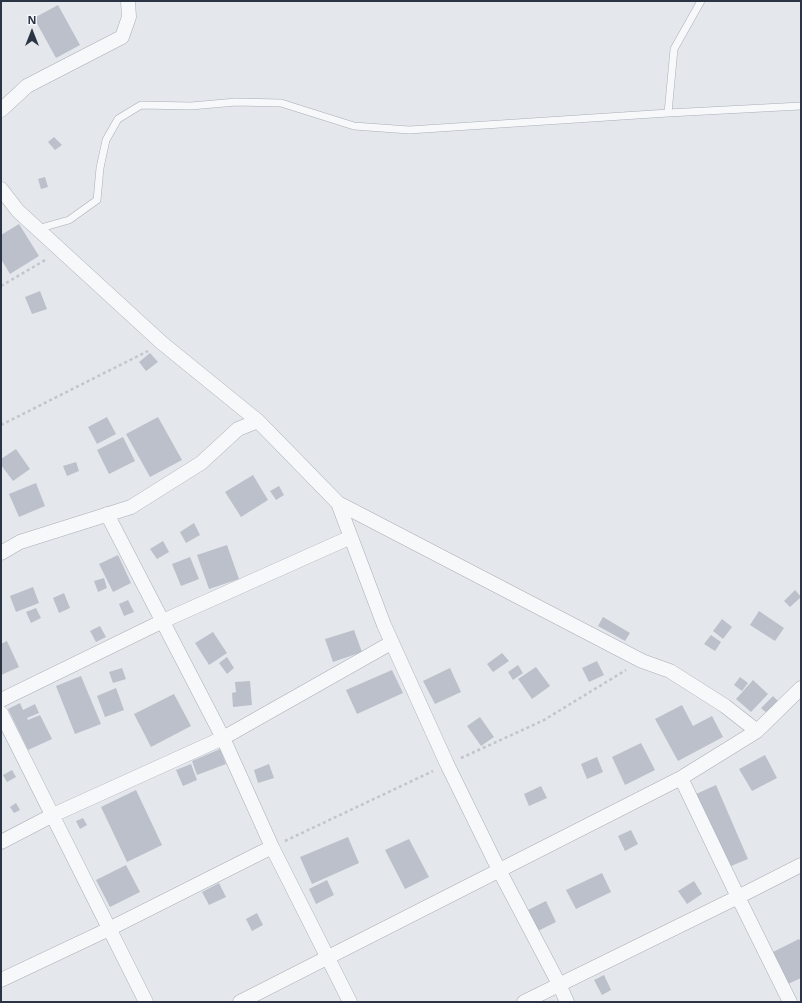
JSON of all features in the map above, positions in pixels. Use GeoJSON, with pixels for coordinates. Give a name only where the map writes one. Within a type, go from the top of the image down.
{"type":"FeatureCollection","features":[{"type":"Feature","properties":{"kind":"street"},"geometry":{"type":"LineString","coordinates":[[1,110],[27,86],[122,37],[129,17],[128,1]]}},
{"type":"Feature","properties":{"kind":"street"},"geometry":{"type":"LineString","coordinates":[[1,189],[18,211],[60,251],[162,343],[258,421],[338,503],[642,661],[670,671],[725,706],[757,731]]}},
{"type":"Feature","properties":{"kind":"street"},"geometry":{"type":"LineString","coordinates":[[1,553],[20,542],[131,507],[201,463],[238,429],[258,421]]}},
{"type":"Feature","properties":{"kind":"street"},"geometry":{"type":"LineString","coordinates":[[338,503],[391,643],[498,870],[559,984],[566,1002]]}},
{"type":"Feature","properties":{"kind":"street"},"geometry":{"type":"LineString","coordinates":[[107,514],[223,738],[272,847],[350,1002]]}},
{"type":"Feature","properties":{"kind":"street"},"geometry":{"type":"LineString","coordinates":[[1,700],[163,621],[351,537]]}},
{"type":"Feature","properties":{"kind":"street"},"geometry":{"type":"LineString","coordinates":[[1,842],[53,815],[223,738],[391,643]]}},
{"type":"Feature","properties":{"kind":"street"},"geometry":{"type":"LineString","coordinates":[[240,1002],[681,778],[757,731],[801,688]]}},
{"type":"Feature","properties":{"kind":"street"},"geometry":{"type":"LineString","coordinates":[[1,713],[146,1002]]}},
{"type":"Feature","properties":{"kind":"street"},"geometry":{"type":"LineString","coordinates":[[681,778],[738,898],[792,1000]]}},
{"type":"Feature","properties":{"kind":"street"},"geometry":{"type":"LineString","coordinates":[[1,980],[109,929],[272,847]]}},
{"type":"Feature","properties":{"kind":"street"},"geometry":{"type":"LineString","coordinates":[[524,1002],[738,898],[801,864]]}},
{"type":"Feature","properties":{"kind":"lane"},"geometry":{"type":"LineString","coordinates":[[668,112],[674,49],[701,1]]}},
{"type":"Feature","properties":{"kind":"lane"},"geometry":{"type":"LineString","coordinates":[[37,229],[69,220],[97,200],[100,168],[106,140],[118,120],[141,105],[191,106],[236,102],[281,103],[354,126],[409,130],[536,123],[668,112],[801,106]]}},
{"type":"Feature","properties":{"kind":"path"},"geometry":{"type":"LineString","coordinates":[[1,286],[60,251]]}},
{"type":"Feature","properties":{"kind":"path"},"geometry":{"type":"LineString","coordinates":[[1,425],[162,343]]}},
{"type":"Feature","properties":{"kind":"building"},"geometry":{"type":"Polygon","coordinates":[[[58,5],[80,45],[56,58],[34,18],[58,5]]]}},
{"type":"Feature","properties":{"kind":"building"},"geometry":{"type":"Polygon","coordinates":[[[54,137],[62,145],[55,150],[48,142],[54,137]]]}},
{"type":"Feature","properties":{"kind":"building"},"geometry":{"type":"Polygon","coordinates":[[[45,177],[48,187],[41,189],[38,179],[45,177]]]}},
{"type":"Feature","properties":{"kind":"building"},"geometry":{"type":"Polygon","coordinates":[[[19,224],[39,256],[10,274],[1,259],[1,235],[19,224]]]}},
{"type":"Feature","properties":{"kind":"building"},"geometry":{"type":"Polygon","coordinates":[[[40,291],[47,309],[32,314],[25,297],[40,291]]]}},
{"type":"Feature","properties":{"kind":"building"},"geometry":{"type":"Polygon","coordinates":[[[150,353],[158,362],[146,371],[139,362],[150,353]]]}},
{"type":"Feature","properties":{"kind":"building"},"geometry":{"type":"Polygon","coordinates":[[[107,417],[116,434],[97,444],[88,427],[107,417]]]}},
{"type":"Feature","properties":{"kind":"building"},"geometry":{"type":"Polygon","coordinates":[[[158,417],[182,460],[150,477],[126,434],[158,417]]]}},
{"type":"Feature","properties":{"kind":"building"},"geometry":{"type":"Polygon","coordinates":[[[123,437],[135,461],[109,474],[97,450],[123,437]]]}},
{"type":"Feature","properties":{"kind":"building"},"geometry":{"type":"Polygon","coordinates":[[[16,449],[30,469],[13,481],[1,465],[1,459],[16,449]]]}},
{"type":"Feature","properties":{"kind":"building"},"geometry":{"type":"Polygon","coordinates":[[[76,462],[79,471],[67,476],[63,466],[76,462]]]}},
{"type":"Feature","properties":{"kind":"building"},"geometry":{"type":"Polygon","coordinates":[[[253,475],[268,500],[241,517],[225,492],[253,475]]]}},
{"type":"Feature","properties":{"kind":"building"},"geometry":{"type":"Polygon","coordinates":[[[36,483],[45,506],[19,517],[9,494],[36,483]]]}},
{"type":"Feature","properties":{"kind":"building"},"geometry":{"type":"Polygon","coordinates":[[[279,486],[284,495],[276,500],[270,491],[279,486]]]}},
{"type":"Feature","properties":{"kind":"building"},"geometry":{"type":"Polygon","coordinates":[[[194,523],[200,535],[186,543],[180,532],[194,523]]]}},
{"type":"Feature","properties":{"kind":"building"},"geometry":{"type":"Polygon","coordinates":[[[163,541],[169,552],[157,559],[150,549],[163,541]]]}},
{"type":"Feature","properties":{"kind":"building"},"geometry":{"type":"Polygon","coordinates":[[[227,545],[239,579],[209,589],[197,555],[227,545]]]}},
{"type":"Feature","properties":{"kind":"building"},"geometry":{"type":"Polygon","coordinates":[[[118,555],[131,583],[113,592],[99,564],[118,555]]]}},
{"type":"Feature","properties":{"kind":"building"},"geometry":{"type":"Polygon","coordinates":[[[190,557],[199,579],[181,586],[172,564],[190,557]]]}},
{"type":"Feature","properties":{"kind":"building"},"geometry":{"type":"Polygon","coordinates":[[[104,578],[107,588],[98,592],[94,581],[104,578]]]}},
{"type":"Feature","properties":{"kind":"building"},"geometry":{"type":"Polygon","coordinates":[[[33,587],[39,603],[16,612],[10,596],[33,587]]]}},
{"type":"Feature","properties":{"kind":"building"},"geometry":{"type":"Polygon","coordinates":[[[795,590],[801,597],[790,607],[784,601],[795,590]]]}},
{"type":"Feature","properties":{"kind":"building"},"geometry":{"type":"Polygon","coordinates":[[[64,593],[70,608],[59,613],[53,598],[64,593]]]}},
{"type":"Feature","properties":{"kind":"building"},"geometry":{"type":"Polygon","coordinates":[[[128,600],[134,612],[124,616],[119,604],[128,600]]]}},
{"type":"Feature","properties":{"kind":"building"},"geometry":{"type":"Polygon","coordinates":[[[36,608],[41,618],[31,623],[26,612],[36,608]]]}},
{"type":"Feature","properties":{"kind":"building"},"geometry":{"type":"Polygon","coordinates":[[[759,611],[784,628],[775,641],[750,625],[759,611]]]}},
{"type":"Feature","properties":{"kind":"building"},"geometry":{"type":"Polygon","coordinates":[[[603,617],[630,633],[625,641],[598,626],[603,617]]]}},
{"type":"Feature","properties":{"kind":"building"},"geometry":{"type":"Polygon","coordinates":[[[722,619],[732,627],[723,639],[713,631],[722,619]]]}},
{"type":"Feature","properties":{"kind":"building"},"geometry":{"type":"Polygon","coordinates":[[[100,626],[106,637],[96,642],[90,631],[100,626]]]}},
{"type":"Feature","properties":{"kind":"building"},"geometry":{"type":"Polygon","coordinates":[[[354,630],[362,652],[333,662],[325,639],[354,630]]]}},
{"type":"Feature","properties":{"kind":"building"},"geometry":{"type":"Polygon","coordinates":[[[213,632],[227,653],[209,665],[195,643],[213,632]]]}},
{"type":"Feature","properties":{"kind":"building"},"geometry":{"type":"Polygon","coordinates":[[[711,635],[721,642],[715,651],[704,644],[711,635]]]}},
{"type":"Feature","properties":{"kind":"building"},"geometry":{"type":"Polygon","coordinates":[[[7,641],[19,667],[1,675],[1,644],[7,641]]]}},
{"type":"Feature","properties":{"kind":"building"},"geometry":{"type":"Polygon","coordinates":[[[502,653],[509,661],[493,672],[487,664],[502,653]]]}},
{"type":"Feature","properties":{"kind":"building"},"geometry":{"type":"Polygon","coordinates":[[[227,657],[234,668],[227,674],[219,663],[227,657]]]}},
{"type":"Feature","properties":{"kind":"building"},"geometry":{"type":"Polygon","coordinates":[[[597,661],[604,675],[589,682],[582,668],[597,661]]]}},
{"type":"Feature","properties":{"kind":"building"},"geometry":{"type":"Polygon","coordinates":[[[518,665],[523,673],[513,680],[508,672],[518,665]]]}},
{"type":"Feature","properties":{"kind":"building"},"geometry":{"type":"Polygon","coordinates":[[[536,667],[550,686],[532,699],[518,679],[536,667]]]}},
{"type":"Feature","properties":{"kind":"building"},"geometry":{"type":"Polygon","coordinates":[[[122,668],[126,679],[113,683],[109,672],[122,668]]]}},
{"type":"Feature","properties":{"kind":"building"},"geometry":{"type":"Polygon","coordinates":[[[450,668],[461,692],[435,704],[423,681],[450,668]]]}},
{"type":"Feature","properties":{"kind":"building"},"geometry":{"type":"Polygon","coordinates":[[[392,670],[403,693],[357,714],[346,690],[392,670]]]}},
{"type":"Feature","properties":{"kind":"building"},"geometry":{"type":"Polygon","coordinates":[[[81,676],[101,724],[75,734],[56,686],[81,676]]]}},
{"type":"Feature","properties":{"kind":"building"},"geometry":{"type":"Polygon","coordinates":[[[740,677],[748,683],[742,691],[734,685],[740,677]]]}},
{"type":"Feature","properties":{"kind":"building"},"geometry":{"type":"Polygon","coordinates":[[[753,680],[768,694],[751,712],[736,699],[753,680]]]}},
{"type":"Feature","properties":{"kind":"building"},"geometry":{"type":"Polygon","coordinates":[[[250,681],[252,705],[233,707],[232,693],[236,692],[235,682],[250,681]]]}},
{"type":"Feature","properties":{"kind":"building"},"geometry":{"type":"Polygon","coordinates":[[[116,688],[124,710],[105,717],[97,696],[116,688]]]}},
{"type":"Feature","properties":{"kind":"building"},"geometry":{"type":"Polygon","coordinates":[[[174,694],[191,726],[151,747],[134,714],[174,694]]]}},
{"type":"Feature","properties":{"kind":"building"},"geometry":{"type":"Polygon","coordinates":[[[773,696],[780,703],[768,714],[761,708],[773,696]]]}},
{"type":"Feature","properties":{"kind":"building"},"geometry":{"type":"Polygon","coordinates":[[[20,703],[23,710],[35,704],[39,713],[27,718],[28,720],[40,715],[52,739],[28,750],[8,709],[20,703]]]}},
{"type":"Feature","properties":{"kind":"building"},"geometry":{"type":"Polygon","coordinates":[[[682,705],[693,726],[712,716],[723,737],[678,761],[655,719],[682,705]]]}},
{"type":"Feature","properties":{"kind":"building"},"geometry":{"type":"Polygon","coordinates":[[[480,717],[494,737],[481,746],[467,726],[480,717]]]}},
{"type":"Feature","properties":{"kind":"building"},"geometry":{"type":"Polygon","coordinates":[[[641,743],[655,770],[625,785],[612,757],[641,743]]]}},
{"type":"Feature","properties":{"kind":"building"},"geometry":{"type":"Polygon","coordinates":[[[220,749],[226,764],[197,775],[192,761],[220,749]]]}},
{"type":"Feature","properties":{"kind":"building"},"geometry":{"type":"Polygon","coordinates":[[[765,755],[777,778],[752,791],[739,769],[765,755]]]}},
{"type":"Feature","properties":{"kind":"building"},"geometry":{"type":"Polygon","coordinates":[[[597,757],[603,772],[587,779],[581,764],[597,757]]]}},
{"type":"Feature","properties":{"kind":"building"},"geometry":{"type":"Polygon","coordinates":[[[191,764],[197,780],[183,786],[176,770],[191,764]]]}},
{"type":"Feature","properties":{"kind":"building"},"geometry":{"type":"Polygon","coordinates":[[[269,764],[274,778],[258,783],[254,770],[269,764]]]}},
{"type":"Feature","properties":{"kind":"building"},"geometry":{"type":"Polygon","coordinates":[[[12,770],[16,777],[7,782],[3,775],[12,770]]]}},
{"type":"Feature","properties":{"kind":"building"},"geometry":{"type":"Polygon","coordinates":[[[716,785],[748,859],[726,868],[694,795],[716,785]]]}},
{"type":"Feature","properties":{"kind":"building"},"geometry":{"type":"Polygon","coordinates":[[[541,786],[547,798],[529,806],[524,794],[541,786]]]}},
{"type":"Feature","properties":{"kind":"building"},"geometry":{"type":"Polygon","coordinates":[[[136,790],[162,845],[127,862],[101,807],[136,790]]]}},
{"type":"Feature","properties":{"kind":"building"},"geometry":{"type":"Polygon","coordinates":[[[16,803],[20,810],[14,813],[10,807],[16,803]]]}},
{"type":"Feature","properties":{"kind":"building"},"geometry":{"type":"Polygon","coordinates":[[[83,818],[87,825],[80,829],[76,821],[83,818]]]}},
{"type":"Feature","properties":{"kind":"building"},"geometry":{"type":"Polygon","coordinates":[[[631,830],[638,844],[625,851],[618,836],[631,830]]]}},
{"type":"Feature","properties":{"kind":"building"},"geometry":{"type":"Polygon","coordinates":[[[348,837],[359,863],[312,884],[300,857],[348,837]]]}},
{"type":"Feature","properties":{"kind":"building"},"geometry":{"type":"Polygon","coordinates":[[[409,839],[429,877],[405,889],[385,850],[409,839]]]}},
{"type":"Feature","properties":{"kind":"building"},"geometry":{"type":"Polygon","coordinates":[[[126,865],[140,892],[110,907],[96,880],[126,865]]]}},
{"type":"Feature","properties":{"kind":"building"},"geometry":{"type":"Polygon","coordinates":[[[602,873],[611,892],[576,909],[566,890],[602,873]]]}},
{"type":"Feature","properties":{"kind":"building"},"geometry":{"type":"Polygon","coordinates":[[[327,880],[334,895],[316,904],[309,889],[327,880]]]}},
{"type":"Feature","properties":{"kind":"building"},"geometry":{"type":"Polygon","coordinates":[[[694,881],[702,894],[687,904],[678,891],[694,881]]]}},
{"type":"Feature","properties":{"kind":"building"},"geometry":{"type":"Polygon","coordinates":[[[219,883],[226,897],[209,905],[202,892],[219,883]]]}},
{"type":"Feature","properties":{"kind":"building"},"geometry":{"type":"Polygon","coordinates":[[[546,901],[556,922],[538,931],[528,910],[546,901]]]}},
{"type":"Feature","properties":{"kind":"building"},"geometry":{"type":"Polygon","coordinates":[[[257,913],[263,925],[252,931],[246,919],[257,913]]]}},
{"type":"Feature","properties":{"kind":"building"},"geometry":{"type":"Polygon","coordinates":[[[799,939],[801,942],[801,978],[786,985],[771,953],[799,939]]]}},
{"type":"Feature","properties":{"kind":"building"},"geometry":{"type":"Polygon","coordinates":[[[604,975],[611,990],[602,995],[594,980],[604,975]]]}}]}
